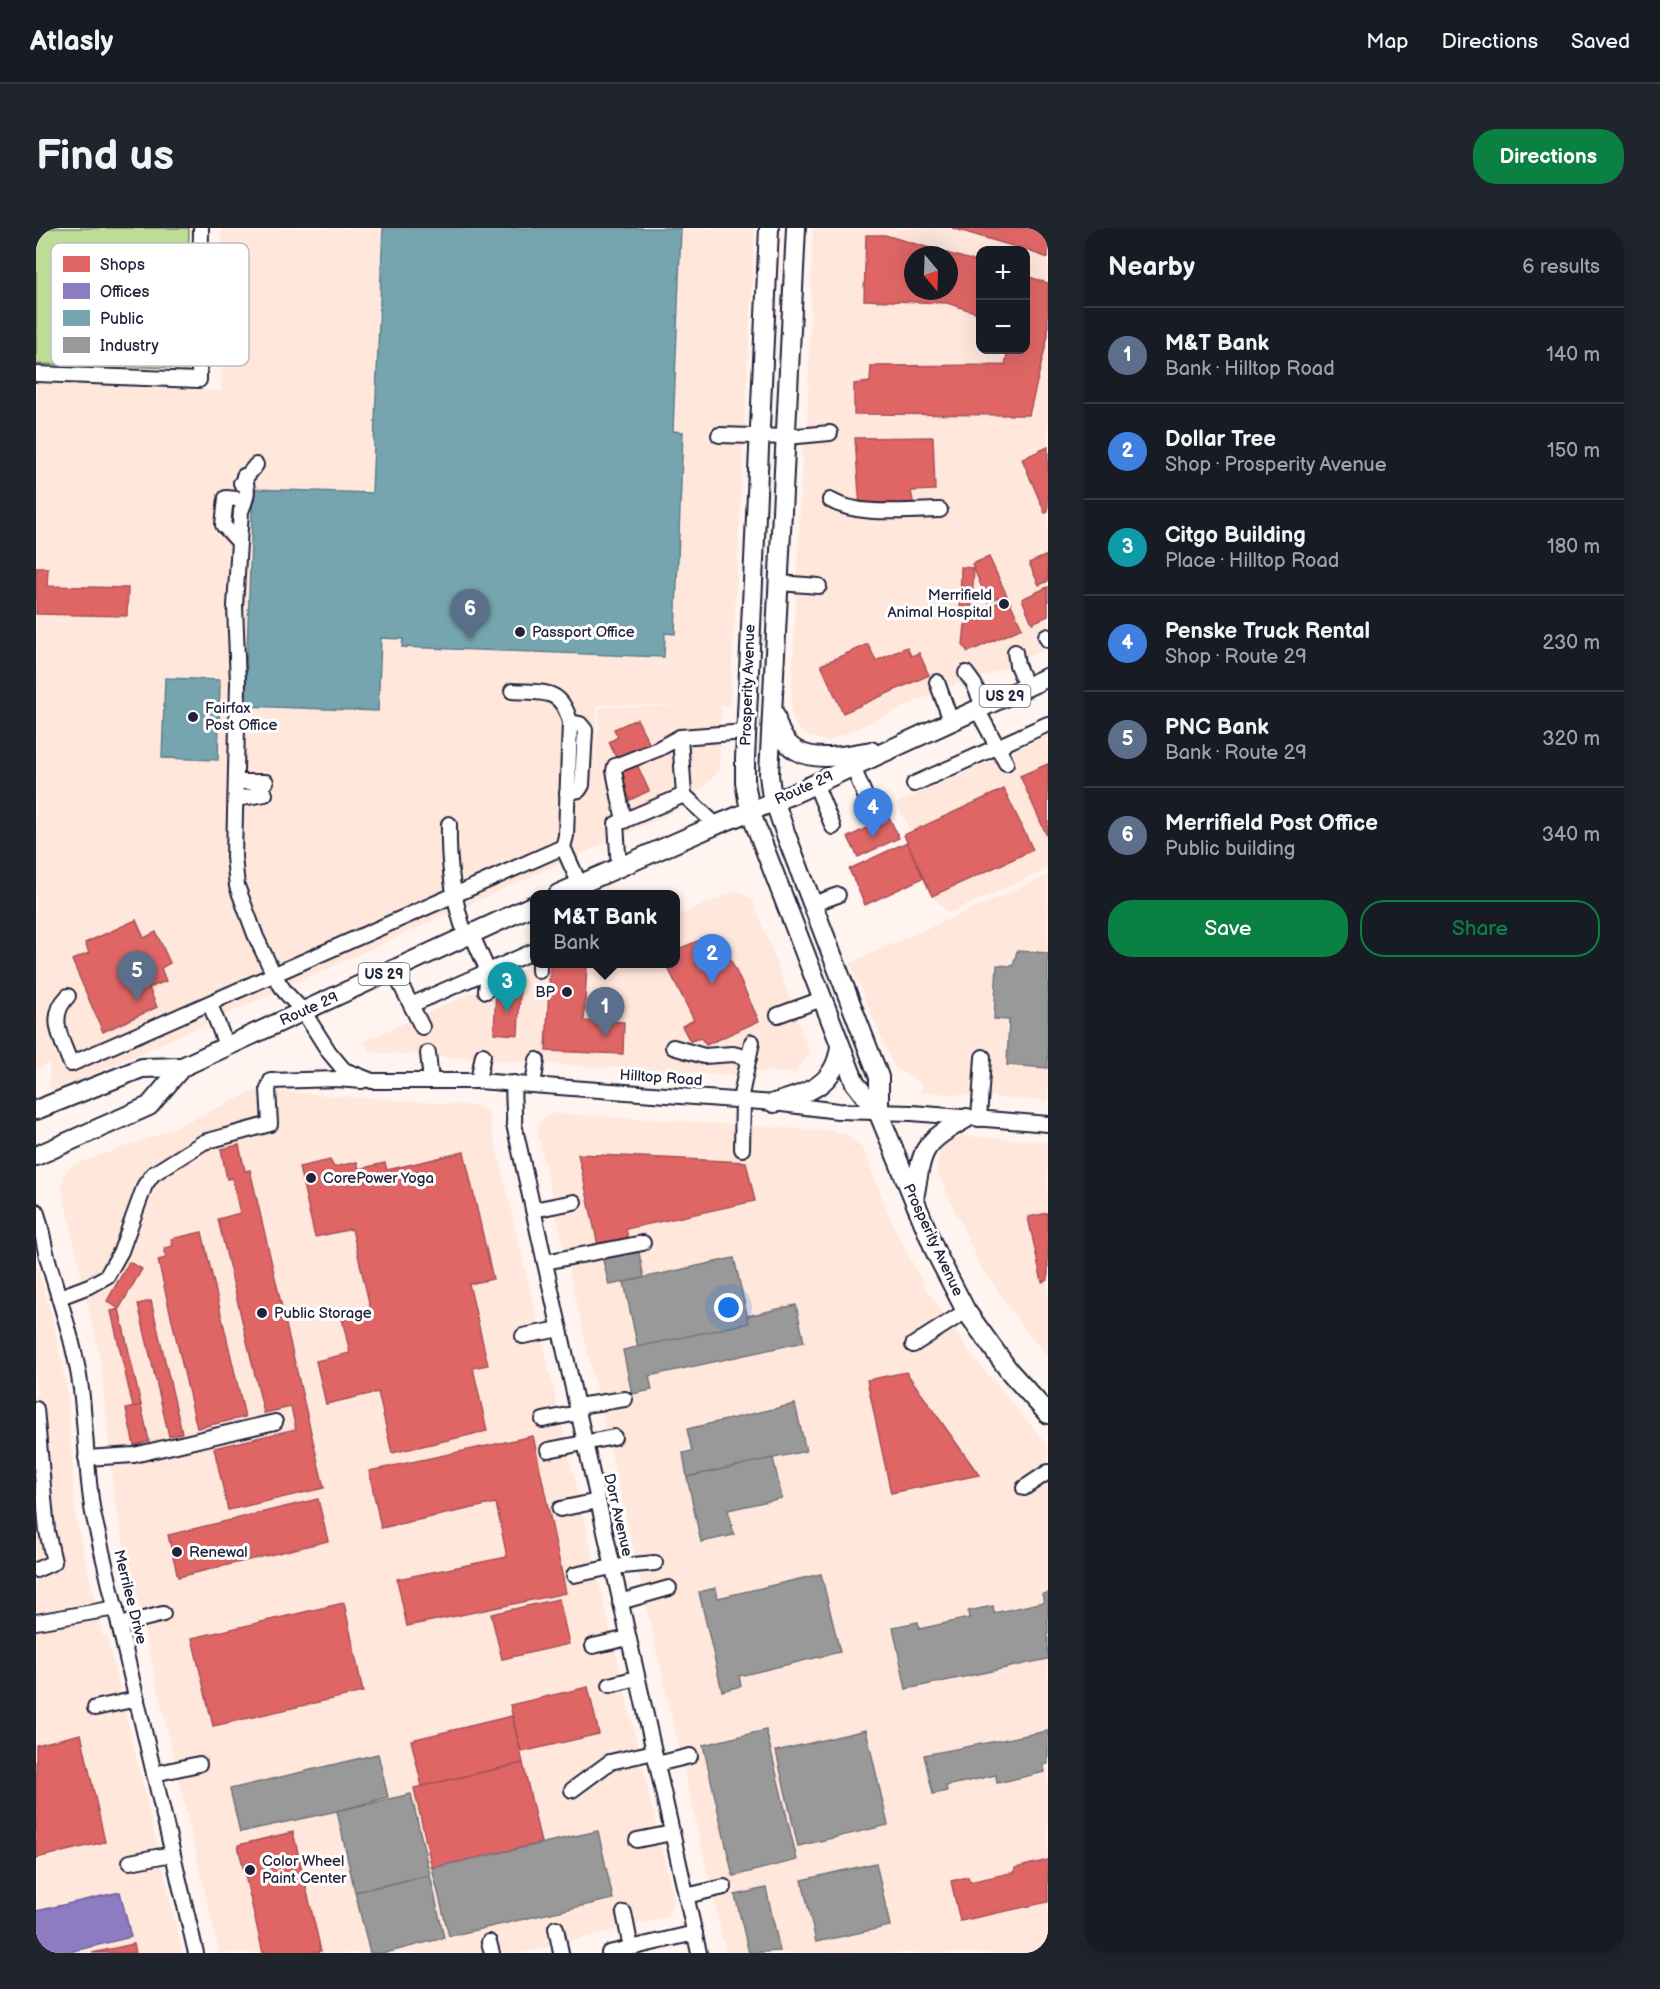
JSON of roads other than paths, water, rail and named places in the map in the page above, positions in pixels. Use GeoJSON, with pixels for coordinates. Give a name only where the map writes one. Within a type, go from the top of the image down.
{"type":"FeatureCollection","features":[{"type":"Feature","properties":{"kind":"main road","name":"Prosperity Avenue"},"geometry":{"type":"LineString","coordinates":[[769,228],[746,732],[745,782],[750,811],[855,1083],[879,1114],[913,1201],[942,1265],[966,1311],[1010,1372],[1048,1414]]}},
{"type":"Feature","properties":{"kind":"main road","name":"Prosperity Avenue"},"geometry":{"type":"LineString","coordinates":[[796,228],[769,775],[774,801],[879,1077],[879,1114]]}},
{"type":"Feature","properties":{"kind":"main road","name":"Route 29"},"geometry":{"type":"LineString","coordinates":[[568,890],[853,767],[1048,677]]}},
{"type":"Feature","properties":{"kind":"main road"},"geometry":{"type":"LineString","coordinates":[[773,696],[776,720],[782,734],[800,753],[818,758],[894,747]]}},
{"type":"Feature","properties":{"kind":"main road","name":"Route 29"},"geometry":{"type":"LineString","coordinates":[[36,1156],[149,1106],[182,1067],[226,1045],[468,935],[530,912]]}},
{"type":"Feature","properties":{"kind":"main road"},"geometry":{"type":"LineString","coordinates":[[774,1103],[809,1091],[826,1079],[836,1066],[840,1046]]}},
{"type":"Feature","properties":{"kind":"main road","name":"Route 29"},"geometry":{"type":"LineString","coordinates":[[36,1110],[142,1068],[182,1067]]}},
{"type":"Feature","properties":{"kind":"main road"},"geometry":{"type":"LineString","coordinates":[[913,1201],[920,1165],[927,1146],[946,1130],[973,1119]]}},
{"type":"Feature","properties":{"kind":"street"},"geometry":{"type":"LineString","coordinates":[[201,228],[201,243]]}},
{"type":"Feature","properties":{"kind":"street"},"geometry":{"type":"LineString","coordinates":[[36,374],[199,380],[199,366]]}},
{"type":"Feature","properties":{"kind":"street"},"geometry":{"type":"LineString","coordinates":[[718,435],[787,437],[830,433]]}},
{"type":"Feature","properties":{"kind":"street","name":"Hilltop Road"},"geometry":{"type":"LineString","coordinates":[[256,465],[244,476],[247,493],[239,505],[235,606],[238,683],[234,857],[237,886],[256,937],[274,975],[285,992],[303,1011],[329,1052],[344,1070],[372,1081],[514,1083],[742,1100],[838,1111],[879,1114],[912,1113],[1048,1124]]}},
{"type":"Feature","properties":{"kind":"street"},"geometry":{"type":"LineString","coordinates":[[239,505],[226,498],[224,525],[239,542]]}},
{"type":"Feature","properties":{"kind":"street"},"geometry":{"type":"LineString","coordinates":[[830,500],[839,506],[856,510],[940,510]]}},
{"type":"Feature","properties":{"kind":"street"},"geometry":{"type":"LineString","coordinates":[[779,584],[819,586]]}},
{"type":"Feature","properties":{"kind":"street"},"geometry":{"type":"LineString","coordinates":[[1015,652],[1017,665],[1026,686]]}},
{"type":"Feature","properties":{"kind":"street"},"geometry":{"type":"LineString","coordinates":[[966,673],[974,684],[980,707],[1006,763]]}},
{"type":"Feature","properties":{"kind":"street"},"geometry":{"type":"LineString","coordinates":[[937,682],[951,721]]}},
{"type":"Feature","properties":{"kind":"street"},"geometry":{"type":"LineString","coordinates":[[512,691],[551,693],[567,708],[570,722],[566,836],[563,847],[580,885]]}},
{"type":"Feature","properties":{"kind":"street"},"geometry":{"type":"LineString","coordinates":[[914,784],[1048,724]]}},
{"type":"Feature","properties":{"kind":"street"},"geometry":{"type":"LineString","coordinates":[[624,820],[614,771],[615,766],[658,749],[680,737],[746,732]]}},
{"type":"Feature","properties":{"kind":"street"},"geometry":{"type":"LineString","coordinates":[[680,737],[684,795],[716,825]]}},
{"type":"Feature","properties":{"kind":"street"},"geometry":{"type":"LineString","coordinates":[[853,767],[871,810]]}},
{"type":"Feature","properties":{"kind":"street"},"geometry":{"type":"LineString","coordinates":[[236,782],[265,788],[236,799]]}},
{"type":"Feature","properties":{"kind":"street"},"geometry":{"type":"LineString","coordinates":[[815,783],[833,827]]}},
{"type":"Feature","properties":{"kind":"street"},"geometry":{"type":"LineString","coordinates":[[619,868],[616,824],[684,795]]}},
{"type":"Feature","properties":{"kind":"street"},"geometry":{"type":"LineString","coordinates":[[449,824],[450,860],[457,913],[488,971],[486,991]]}},
{"type":"Feature","properties":{"kind":"street"},"geometry":{"type":"LineString","coordinates":[[68,996],[59,1005],[57,1029],[71,1064],[563,847]]}},
{"type":"Feature","properties":{"kind":"street"},"geometry":{"type":"LineString","coordinates":[[813,904],[838,895]]}},
{"type":"Feature","properties":{"kind":"street"},"geometry":{"type":"LineString","coordinates":[[411,1005],[530,953]]}},
{"type":"Feature","properties":{"kind":"street"},"geometry":{"type":"LineString","coordinates":[[393,970],[422,1027]]}},
{"type":"Feature","properties":{"kind":"street"},"geometry":{"type":"LineString","coordinates":[[778,1015],[822,999]]}},
{"type":"Feature","properties":{"kind":"street"},"geometry":{"type":"LineString","coordinates":[[210,1004],[226,1045]]}},
{"type":"Feature","properties":{"kind":"street"},"geometry":{"type":"LineString","coordinates":[[742,1149],[742,1100],[752,1042]]}},
{"type":"Feature","properties":{"kind":"street"},"geometry":{"type":"LineString","coordinates":[[673,1047],[704,1056],[733,1054],[749,1058]]}},
{"type":"Feature","properties":{"kind":"street"},"geometry":{"type":"LineString","coordinates":[[428,1053],[431,1081]]}},
{"type":"Feature","properties":{"kind":"street"},"geometry":{"type":"LineString","coordinates":[[478,1081],[483,1055]]}},
{"type":"Feature","properties":{"kind":"street"},"geometry":{"type":"LineString","coordinates":[[973,1119],[983,1057]]}},
{"type":"Feature","properties":{"kind":"street"},"geometry":{"type":"LineString","coordinates":[[533,1085],[537,1060]]}},
{"type":"Feature","properties":{"kind":"street"},"geometry":{"type":"LineString","coordinates":[[60,1297],[107,1276],[121,1251],[145,1185],[153,1174],[204,1142],[270,1124],[268,1089],[271,1081],[337,1079],[372,1081]]}},
{"type":"Feature","properties":{"kind":"street","name":"Dorr Avenue"},"geometry":{"type":"LineString","coordinates":[[514,1083],[512,1101],[515,1111],[514,1124],[699,1953]]}},
{"type":"Feature","properties":{"kind":"street"},"geometry":{"type":"LineString","coordinates":[[533,1210],[574,1202]]}},
{"type":"Feature","properties":{"kind":"street","name":"Merrilee Drive"},"geometry":{"type":"LineString","coordinates":[[36,1211],[78,1370],[93,1513],[196,1953]]}},
{"type":"Feature","properties":{"kind":"street","name":"Merrilee Drive"},"geometry":{"type":"LineString","coordinates":[[36,1235],[44,1247]]}},
{"type":"Feature","properties":{"kind":"street"},"geometry":{"type":"LineString","coordinates":[[545,1262],[643,1243]]}},
{"type":"Feature","properties":{"kind":"street"},"geometry":{"type":"LineString","coordinates":[[913,1345],[966,1311]]}},
{"type":"Feature","properties":{"kind":"street"},"geometry":{"type":"LineString","coordinates":[[523,1336],[560,1329]]}},
{"type":"Feature","properties":{"kind":"street"},"geometry":{"type":"LineString","coordinates":[[543,1420],[578,1409],[625,1399]]}},
{"type":"Feature","properties":{"kind":"street"},"geometry":{"type":"LineString","coordinates":[[36,1411],[42,1531],[54,1562],[36,1570]]}},
{"type":"Feature","properties":{"kind":"street"},"geometry":{"type":"LineString","coordinates":[[86,1458],[134,1455],[275,1422]]}},
{"type":"Feature","properties":{"kind":"street"},"geometry":{"type":"LineString","coordinates":[[548,1450],[614,1437]]}},
{"type":"Feature","properties":{"kind":"street"},"geometry":{"type":"LineString","coordinates":[[1024,1488],[1048,1472]]}},
{"type":"Feature","properties":{"kind":"street"},"geometry":{"type":"LineString","coordinates":[[561,1509],[598,1501]]}},
{"type":"Feature","properties":{"kind":"street"},"geometry":{"type":"LineString","coordinates":[[574,1575],[612,1567],[655,1563]]}},
{"type":"Feature","properties":{"kind":"street"},"geometry":{"type":"LineString","coordinates":[[620,1602],[669,1588]]}},
{"type":"Feature","properties":{"kind":"street"},"geometry":{"type":"LineString","coordinates":[[36,1622],[116,1608]]}},
{"type":"Feature","properties":{"kind":"street"},"geometry":{"type":"LineString","coordinates":[[120,1625],[163,1614]]}},
{"type":"Feature","properties":{"kind":"street"},"geometry":{"type":"LineString","coordinates":[[592,1646],[628,1638]]}},
{"type":"Feature","properties":{"kind":"street"},"geometry":{"type":"LineString","coordinates":[[610,1685],[637,1678]]}},
{"type":"Feature","properties":{"kind":"street"},"geometry":{"type":"LineString","coordinates":[[95,1708],[137,1699]]}},
{"type":"Feature","properties":{"kind":"street"},"geometry":{"type":"LineString","coordinates":[[572,1790],[610,1762],[690,1756]]}},
{"type":"Feature","properties":{"kind":"street"},"geometry":{"type":"LineString","coordinates":[[154,1774],[199,1764]]}},
{"type":"Feature","properties":{"kind":"street"},"geometry":{"type":"LineString","coordinates":[[637,1840],[672,1833]]}},
{"type":"Feature","properties":{"kind":"street"},"geometry":{"type":"LineString","coordinates":[[130,1862],[172,1854]]}},
{"type":"Feature","properties":{"kind":"street"},"geometry":{"type":"LineString","coordinates":[[687,1896],[724,1887]]}},
{"type":"Feature","properties":{"kind":"street"},"geometry":{"type":"LineString","coordinates":[[624,1913],[631,1948]]}},
{"type":"Feature","properties":{"kind":"street"},"geometry":{"type":"LineString","coordinates":[[556,1928],[561,1953]]}},
{"type":"Feature","properties":{"kind":"street"},"geometry":{"type":"LineString","coordinates":[[609,1953],[695,1934]]}},
{"type":"Feature","properties":{"kind":"place","name":"Merrifield Animal Hospital"},"geometry":{"type":"Point","coordinates":[1004,604]}},
{"type":"Feature","properties":{"kind":"place","name":"Passport Office"},"geometry":{"type":"Point","coordinates":[520,632]}},
{"type":"Feature","properties":{"kind":"place","name":"Merrifield Post Office"},"geometry":{"type":"Point","coordinates":[470,639]}},
{"type":"Feature","properties":{"kind":"place","name":"Fairfax Post Office"},"geometry":{"type":"Point","coordinates":[193,717]}},
{"type":"Feature","properties":{"kind":"place","name":"Penske Truck Rental"},"geometry":{"type":"Point","coordinates":[873,838]}},
{"type":"Feature","properties":{"kind":"place","name":"Dollar Tree"},"geometry":{"type":"Point","coordinates":[712,984]}},
{"type":"Feature","properties":{"kind":"place","name":"BP"},"geometry":{"type":"Point","coordinates":[567,992]}},
{"type":"Feature","properties":{"kind":"place","name":"PNC Bank"},"geometry":{"type":"Point","coordinates":[137,1001]}},
{"type":"Feature","properties":{"kind":"place","name":"Citgo Building"},"geometry":{"type":"Point","coordinates":[507,1012]}},
{"type":"Feature","properties":{"kind":"place","name":"M&T Bank"},"geometry":{"type":"Point","coordinates":[605,1037]}},
{"type":"Feature","properties":{"kind":"place","name":"CorePower Yoga"},"geometry":{"type":"Point","coordinates":[311,1178]}},
{"type":"Feature","properties":{"kind":"place","name":"Public Storage"},"geometry":{"type":"Point","coordinates":[262,1313]}},
{"type":"Feature","properties":{"kind":"place","name":"Renewal"},"geometry":{"type":"Point","coordinates":[177,1552]}},
{"type":"Feature","properties":{"kind":"place","name":"Color Wheel Paint Center"},"geometry":{"type":"Point","coordinates":[250,1870]}}]}
